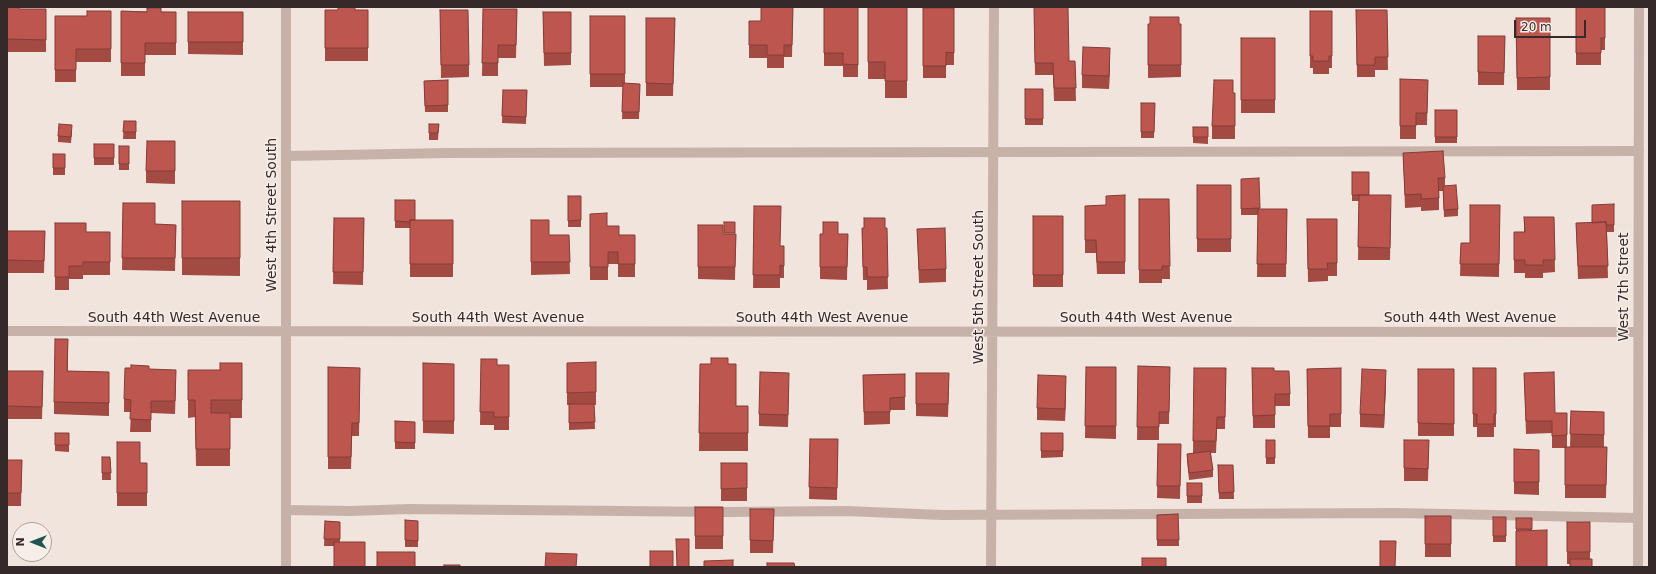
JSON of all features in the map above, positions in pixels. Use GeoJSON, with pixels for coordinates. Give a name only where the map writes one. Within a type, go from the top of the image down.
{"type":"FeatureCollection","features":[{"type":"Feature","properties":{"kind":"street","name":"West 4th Street South"},"geometry":{"type":"LineString","coordinates":[[286,7],[286,567]]}},
{"type":"Feature","properties":{"kind":"street","name":"West 5th Street South"},"geometry":{"type":"LineString","coordinates":[[991,567],[994,7]]}},
{"type":"Feature","properties":{"kind":"street","name":"West 7th Street"},"geometry":{"type":"LineString","coordinates":[[1638,567],[1639,7]]}},
{"type":"Feature","properties":{"kind":"street"},"geometry":{"type":"LineString","coordinates":[[286,156],[447,153],[1639,151]]}},
{"type":"Feature","properties":{"kind":"street","name":"South 44th West Avenue"},"geometry":{"type":"LineString","coordinates":[[7,332],[1638,332]]}},
{"type":"Feature","properties":{"kind":"street"},"geometry":{"type":"LineString","coordinates":[[286,510],[350,511],[409,509],[728,512],[846,511],[942,515],[1397,513],[1638,518]]}},
{"type":"Feature","properties":{"kind":"building"},"geometry":{"type":"Polygon","coordinates":[[[7,7],[19,7],[19,9],[46,9],[46,40],[7,39],[7,7]]]}},
{"type":"Feature","properties":{"kind":"building"},"geometry":{"type":"Polygon","coordinates":[[[338,7],[355,7],[355,10],[368,10],[368,48],[325,48],[325,10],[338,10],[338,7]]]}},
{"type":"Feature","properties":{"kind":"building"},"geometry":{"type":"Polygon","coordinates":[[[761,7],[793,7],[792,45],[784,45],[784,55],[767,55],[767,45],[749,45],[749,21],[761,21],[761,7]]]}},
{"type":"Feature","properties":{"kind":"building"},"geometry":{"type":"Polygon","coordinates":[[[824,7],[858,7],[858,65],[843,64],[843,53],[824,53],[824,7]]]}},
{"type":"Feature","properties":{"kind":"building"},"geometry":{"type":"Polygon","coordinates":[[[868,7],[907,7],[907,81],[885,81],[885,62],[868,62],[868,7]]]}},
{"type":"Feature","properties":{"kind":"building"},"geometry":{"type":"Polygon","coordinates":[[[1034,7],[1068,7],[1069,61],[1075,61],[1076,88],[1054,88],[1053,63],[1035,63],[1034,7]]]}},
{"type":"Feature","properties":{"kind":"building"},"geometry":{"type":"Polygon","coordinates":[[[1576,7],[1605,7],[1605,38],[1601,38],[1601,53],[1576,53],[1576,7]]]}},
{"type":"Feature","properties":{"kind":"building"},"geometry":{"type":"Polygon","coordinates":[[[147,8],[161,8],[161,12],[176,12],[176,43],[145,43],[145,63],[121,63],[121,11],[147,12],[147,8]]]}},
{"type":"Feature","properties":{"kind":"building"},"geometry":{"type":"Polygon","coordinates":[[[923,8],[954,8],[954,53],[946,52],[946,66],[923,66],[923,8]]]}},
{"type":"Feature","properties":{"kind":"building"},"geometry":{"type":"Polygon","coordinates":[[[483,9],[517,9],[516,45],[498,45],[498,63],[482,63],[483,9]]]}},
{"type":"Feature","properties":{"kind":"building"},"geometry":{"type":"Polygon","coordinates":[[[440,10],[468,10],[469,65],[441,65],[440,10]]]}},
{"type":"Feature","properties":{"kind":"building"},"geometry":{"type":"Polygon","coordinates":[[[1356,10],[1387,10],[1388,57],[1375,57],[1375,65],[1357,65],[1356,10]]]}},
{"type":"Feature","properties":{"kind":"building"},"geometry":{"type":"Polygon","coordinates":[[[87,11],[111,11],[111,49],[76,49],[76,70],[55,70],[55,16],[87,16],[87,11]]]}},
{"type":"Feature","properties":{"kind":"building"},"geometry":{"type":"Polygon","coordinates":[[[1310,11],[1332,11],[1332,56],[1329,56],[1329,61],[1313,61],[1313,56],[1310,56],[1310,11]]]}},
{"type":"Feature","properties":{"kind":"building"},"geometry":{"type":"Polygon","coordinates":[[[188,12],[243,12],[243,42],[188,42],[188,12]]]}},
{"type":"Feature","properties":{"kind":"building"},"geometry":{"type":"Polygon","coordinates":[[[543,12],[571,12],[571,53],[544,53],[543,12]]]}},
{"type":"Feature","properties":{"kind":"building"},"geometry":{"type":"Polygon","coordinates":[[[590,16],[625,16],[625,74],[590,74],[590,16]]]}},
{"type":"Feature","properties":{"kind":"building"},"geometry":{"type":"Polygon","coordinates":[[[1150,17],[1179,17],[1179,24],[1181,24],[1181,65],[1148,65],[1148,24],[1150,24],[1150,17]]]}},
{"type":"Feature","properties":{"kind":"building"},"geometry":{"type":"Polygon","coordinates":[[[646,18],[675,18],[673,84],[646,83],[646,18]]]}},
{"type":"Feature","properties":{"kind":"building"},"geometry":{"type":"Polygon","coordinates":[[[1516,18],[1550,18],[1550,77],[1517,78],[1516,18]]]}},
{"type":"Feature","properties":{"kind":"building"},"geometry":{"type":"Polygon","coordinates":[[[1478,36],[1505,36],[1504,73],[1478,72],[1478,36]]]}},
{"type":"Feature","properties":{"kind":"building"},"geometry":{"type":"Polygon","coordinates":[[[1241,38],[1275,38],[1275,100],[1241,100],[1241,38]]]}},
{"type":"Feature","properties":{"kind":"building"},"geometry":{"type":"Polygon","coordinates":[[[1083,47],[1110,48],[1109,76],[1082,75],[1083,47]]]}},
{"type":"Feature","properties":{"kind":"building"},"geometry":{"type":"Polygon","coordinates":[[[1400,79],[1428,80],[1427,113],[1416,113],[1416,126],[1400,126],[1400,79]]]}},
{"type":"Feature","properties":{"kind":"building"},"geometry":{"type":"Polygon","coordinates":[[[448,80],[448,105],[425,106],[424,81],[448,80]]]}},
{"type":"Feature","properties":{"kind":"building"},"geometry":{"type":"Polygon","coordinates":[[[1214,80],[1233,80],[1233,93],[1235,93],[1235,126],[1212,126],[1214,80]]]}},
{"type":"Feature","properties":{"kind":"building"},"geometry":{"type":"Polygon","coordinates":[[[623,83],[640,84],[639,112],[622,112],[623,83]]]}},
{"type":"Feature","properties":{"kind":"building"},"geometry":{"type":"Polygon","coordinates":[[[1025,89],[1043,89],[1043,119],[1025,119],[1025,89]]]}},
{"type":"Feature","properties":{"kind":"building"},"geometry":{"type":"Polygon","coordinates":[[[503,90],[527,90],[526,117],[502,116],[503,90]]]}},
{"type":"Feature","properties":{"kind":"building"},"geometry":{"type":"Polygon","coordinates":[[[1141,103],[1155,103],[1154,132],[1141,132],[1141,103]]]}},
{"type":"Feature","properties":{"kind":"building"},"geometry":{"type":"Polygon","coordinates":[[[1435,110],[1457,110],[1457,137],[1435,137],[1435,110]]]}},
{"type":"Feature","properties":{"kind":"building"},"geometry":{"type":"Polygon","coordinates":[[[124,121],[136,121],[136,132],[123,132],[124,121]]]}},
{"type":"Feature","properties":{"kind":"building"},"geometry":{"type":"Polygon","coordinates":[[[59,124],[72,125],[71,137],[58,136],[59,124]]]}},
{"type":"Feature","properties":{"kind":"building"},"geometry":{"type":"Polygon","coordinates":[[[429,124],[439,124],[438,133],[429,133],[429,124]]]}},
{"type":"Feature","properties":{"kind":"building"},"geometry":{"type":"Polygon","coordinates":[[[1193,127],[1208,127],[1208,137],[1193,137],[1193,127]]]}},
{"type":"Feature","properties":{"kind":"building"},"geometry":{"type":"Polygon","coordinates":[[[147,141],[175,141],[175,171],[146,171],[147,141]]]}},
{"type":"Feature","properties":{"kind":"building"},"geometry":{"type":"Polygon","coordinates":[[[94,144],[114,144],[114,158],[94,158],[94,144]]]}},
{"type":"Feature","properties":{"kind":"building"},"geometry":{"type":"Polygon","coordinates":[[[119,146],[129,146],[129,164],[119,164],[119,146]]]}},
{"type":"Feature","properties":{"kind":"building"},"geometry":{"type":"Polygon","coordinates":[[[1443,151],[1445,178],[1438,178],[1439,198],[1421,199],[1421,194],[1405,195],[1403,153],[1443,151]]]}},
{"type":"Feature","properties":{"kind":"building"},"geometry":{"type":"Polygon","coordinates":[[[53,154],[65,154],[65,168],[53,168],[53,154]]]}},
{"type":"Feature","properties":{"kind":"building"},"geometry":{"type":"Polygon","coordinates":[[[1352,172],[1369,172],[1369,195],[1352,195],[1352,172]]]}},
{"type":"Feature","properties":{"kind":"building"},"geometry":{"type":"Polygon","coordinates":[[[1259,178],[1260,208],[1241,209],[1241,179],[1259,178]]]}},
{"type":"Feature","properties":{"kind":"building"},"geometry":{"type":"Polygon","coordinates":[[[1197,185],[1231,185],[1231,239],[1197,239],[1197,185]]]}},
{"type":"Feature","properties":{"kind":"building"},"geometry":{"type":"Polygon","coordinates":[[[1456,185],[1458,209],[1444,210],[1443,186],[1456,185]]]}},
{"type":"Feature","properties":{"kind":"building"},"geometry":{"type":"Polygon","coordinates":[[[1125,195],[1125,262],[1097,262],[1096,240],[1085,240],[1085,206],[1106,205],[1106,196],[1125,195]]]}},
{"type":"Feature","properties":{"kind":"building"},"geometry":{"type":"Polygon","coordinates":[[[1359,195],[1391,195],[1390,248],[1358,247],[1359,195]]]}},
{"type":"Feature","properties":{"kind":"building"},"geometry":{"type":"Polygon","coordinates":[[[568,196],[581,196],[581,220],[568,221],[568,196]]]}},
{"type":"Feature","properties":{"kind":"building"},"geometry":{"type":"Polygon","coordinates":[[[1139,199],[1169,199],[1170,266],[1162,266],[1162,270],[1139,270],[1139,199]]]}},
{"type":"Feature","properties":{"kind":"building"},"geometry":{"type":"Polygon","coordinates":[[[395,200],[415,200],[415,220],[410,220],[410,222],[395,221],[395,200]]]}},
{"type":"Feature","properties":{"kind":"building"},"geometry":{"type":"Polygon","coordinates":[[[182,201],[240,201],[240,258],[182,258],[182,201]]]}},
{"type":"Feature","properties":{"kind":"building"},"geometry":{"type":"Polygon","coordinates":[[[123,203],[155,203],[155,224],[176,225],[175,258],[122,258],[123,203]]]}},
{"type":"Feature","properties":{"kind":"building"},"geometry":{"type":"Polygon","coordinates":[[[1614,204],[1614,225],[1607,225],[1606,222],[1592,223],[1592,205],[1614,204]]]}},
{"type":"Feature","properties":{"kind":"building"},"geometry":{"type":"Polygon","coordinates":[[[1470,205],[1500,205],[1499,264],[1460,264],[1461,243],[1470,243],[1470,205]]]}},
{"type":"Feature","properties":{"kind":"building"},"geometry":{"type":"Polygon","coordinates":[[[754,206],[781,206],[780,246],[784,246],[784,266],[780,265],[780,275],[753,275],[754,206]]]}},
{"type":"Feature","properties":{"kind":"building"},"geometry":{"type":"Polygon","coordinates":[[[1258,209],[1287,209],[1286,264],[1257,264],[1258,209]]]}},
{"type":"Feature","properties":{"kind":"building"},"geometry":{"type":"Polygon","coordinates":[[[607,213],[607,226],[619,226],[619,235],[635,235],[635,264],[618,264],[618,252],[608,252],[608,267],[590,267],[590,214],[607,213]]]}},
{"type":"Feature","properties":{"kind":"building"},"geometry":{"type":"Polygon","coordinates":[[[1033,216],[1063,216],[1063,275],[1033,275],[1033,216]]]}},
{"type":"Feature","properties":{"kind":"building"},"geometry":{"type":"Polygon","coordinates":[[[1524,217],[1554,217],[1555,260],[1543,260],[1543,265],[1525,265],[1525,260],[1514,260],[1514,232],[1525,232],[1524,217]]]}},
{"type":"Feature","properties":{"kind":"building"},"geometry":{"type":"Polygon","coordinates":[[[334,218],[364,218],[363,272],[333,272],[334,218]]]}},
{"type":"Feature","properties":{"kind":"building"},"geometry":{"type":"Polygon","coordinates":[[[864,218],[885,218],[885,228],[887,228],[888,277],[867,277],[867,267],[863,267],[862,228],[864,228],[864,218]]]}},
{"type":"Feature","properties":{"kind":"building"},"geometry":{"type":"Polygon","coordinates":[[[1307,219],[1337,219],[1337,263],[1327,263],[1328,269],[1308,269],[1307,219]]]}},
{"type":"Feature","properties":{"kind":"building"},"geometry":{"type":"Polygon","coordinates":[[[410,220],[453,220],[453,264],[410,264],[410,220]]]}},
{"type":"Feature","properties":{"kind":"building"},"geometry":{"type":"Polygon","coordinates":[[[531,220],[549,220],[549,235],[569,235],[570,262],[531,262],[531,220]]]}},
{"type":"Feature","properties":{"kind":"building"},"geometry":{"type":"Polygon","coordinates":[[[724,222],[735,222],[735,233],[724,233],[724,222]]]}},
{"type":"Feature","properties":{"kind":"building"},"geometry":{"type":"Polygon","coordinates":[[[823,222],[838,222],[838,234],[848,234],[847,267],[820,267],[820,234],[823,234],[823,222]]]}},
{"type":"Feature","properties":{"kind":"building"},"geometry":{"type":"Polygon","coordinates":[[[1606,222],[1608,266],[1578,266],[1576,223],[1606,222]]]}},
{"type":"Feature","properties":{"kind":"building"},"geometry":{"type":"Polygon","coordinates":[[[55,223],[86,223],[86,232],[110,232],[110,262],[83,262],[83,266],[69,266],[69,277],[55,277],[55,223]]]}},
{"type":"Feature","properties":{"kind":"building"},"geometry":{"type":"Polygon","coordinates":[[[698,225],[723,225],[723,234],[736,234],[735,267],[698,267],[698,225]]]}},
{"type":"Feature","properties":{"kind":"building"},"geometry":{"type":"Polygon","coordinates":[[[945,228],[946,269],[919,270],[917,229],[945,228]]]}},
{"type":"Feature","properties":{"kind":"building"},"geometry":{"type":"Polygon","coordinates":[[[7,231],[45,231],[44,261],[7,260],[7,231]]]}},
{"type":"Feature","properties":{"kind":"building"},"geometry":{"type":"Polygon","coordinates":[[[55,339],[68,339],[67,371],[109,372],[109,403],[54,402],[55,339]]]}},
{"type":"Feature","properties":{"kind":"building"},"geometry":{"type":"Polygon","coordinates":[[[711,358],[728,358],[728,364],[736,364],[736,406],[748,406],[748,433],[699,433],[700,364],[711,364],[711,358]]]}},
{"type":"Feature","properties":{"kind":"building"},"geometry":{"type":"Polygon","coordinates":[[[481,359],[497,359],[497,365],[509,365],[509,417],[494,417],[494,412],[480,412],[481,359]]]}},
{"type":"Feature","properties":{"kind":"building"},"geometry":{"type":"Polygon","coordinates":[[[596,362],[596,392],[567,393],[567,363],[596,362]]]}},
{"type":"Feature","properties":{"kind":"building"},"geometry":{"type":"Polygon","coordinates":[[[220,363],[242,363],[242,400],[211,400],[211,413],[230,413],[230,449],[196,449],[195,400],[188,400],[188,370],[220,370],[220,363]]]}},
{"type":"Feature","properties":{"kind":"building"},"geometry":{"type":"Polygon","coordinates":[[[423,363],[454,364],[454,421],[423,421],[423,363]]]}},
{"type":"Feature","properties":{"kind":"building"},"geometry":{"type":"Polygon","coordinates":[[[131,365],[149,366],[149,369],[176,370],[175,401],[151,401],[151,420],[130,419],[131,400],[124,399],[125,368],[131,368],[131,365]]]}},
{"type":"Feature","properties":{"kind":"building"},"geometry":{"type":"Polygon","coordinates":[[[1138,366],[1170,367],[1169,412],[1159,412],[1159,427],[1137,427],[1138,366]]]}},
{"type":"Feature","properties":{"kind":"building"},"geometry":{"type":"Polygon","coordinates":[[[328,367],[360,368],[359,423],[352,423],[351,457],[328,457],[328,367]]]}},
{"type":"Feature","properties":{"kind":"building"},"geometry":{"type":"Polygon","coordinates":[[[1086,367],[1116,367],[1116,426],[1085,426],[1086,367]]]}},
{"type":"Feature","properties":{"kind":"building"},"geometry":{"type":"Polygon","coordinates":[[[1194,368],[1226,368],[1225,417],[1217,417],[1216,441],[1193,441],[1194,368]]]}},
{"type":"Feature","properties":{"kind":"building"},"geometry":{"type":"Polygon","coordinates":[[[1252,368],[1274,368],[1274,371],[1289,371],[1290,394],[1275,394],[1275,415],[1253,416],[1252,368]]]}},
{"type":"Feature","properties":{"kind":"building"},"geometry":{"type":"Polygon","coordinates":[[[1341,368],[1341,414],[1330,414],[1330,426],[1308,426],[1307,369],[1341,368]]]}},
{"type":"Feature","properties":{"kind":"building"},"geometry":{"type":"Polygon","coordinates":[[[1473,368],[1496,368],[1496,414],[1494,414],[1494,424],[1477,424],[1477,414],[1473,414],[1473,368]]]}},
{"type":"Feature","properties":{"kind":"building"},"geometry":{"type":"Polygon","coordinates":[[[1362,369],[1386,370],[1384,415],[1360,414],[1362,369]]]}},
{"type":"Feature","properties":{"kind":"building"},"geometry":{"type":"Polygon","coordinates":[[[1418,369],[1454,369],[1454,424],[1418,423],[1418,369]]]}},
{"type":"Feature","properties":{"kind":"building"},"geometry":{"type":"Polygon","coordinates":[[[7,371],[43,371],[42,407],[7,406],[7,371]]]}},
{"type":"Feature","properties":{"kind":"building"},"geometry":{"type":"Polygon","coordinates":[[[760,372],[789,373],[788,415],[759,414],[760,372]]]}},
{"type":"Feature","properties":{"kind":"building"},"geometry":{"type":"Polygon","coordinates":[[[1554,372],[1555,413],[1567,413],[1567,435],[1552,436],[1552,421],[1526,421],[1524,373],[1554,372]]]}},
{"type":"Feature","properties":{"kind":"building"},"geometry":{"type":"Polygon","coordinates":[[[916,373],[949,373],[948,404],[916,404],[916,373]]]}},
{"type":"Feature","properties":{"kind":"building"},"geometry":{"type":"Polygon","coordinates":[[[905,374],[905,397],[890,398],[890,412],[864,412],[863,375],[905,374]]]}},
{"type":"Feature","properties":{"kind":"building"},"geometry":{"type":"Polygon","coordinates":[[[1038,375],[1066,376],[1065,409],[1037,408],[1038,375]]]}},
{"type":"Feature","properties":{"kind":"building"},"geometry":{"type":"Polygon","coordinates":[[[569,404],[594,404],[595,422],[569,423],[569,404]]]}},
{"type":"Feature","properties":{"kind":"building"},"geometry":{"type":"Polygon","coordinates":[[[1571,411],[1604,412],[1604,435],[1570,434],[1571,411]]]}},
{"type":"Feature","properties":{"kind":"building"},"geometry":{"type":"Polygon","coordinates":[[[395,421],[415,422],[415,443],[395,442],[395,421]]]}},
{"type":"Feature","properties":{"kind":"building"},"geometry":{"type":"Polygon","coordinates":[[[55,433],[69,433],[69,445],[55,445],[55,433]]]}},
{"type":"Feature","properties":{"kind":"building"},"geometry":{"type":"Polygon","coordinates":[[[1041,433],[1063,433],[1063,451],[1041,451],[1041,433]]]}},
{"type":"Feature","properties":{"kind":"building"},"geometry":{"type":"Polygon","coordinates":[[[810,439],[838,439],[837,488],[809,487],[810,439]]]}},
{"type":"Feature","properties":{"kind":"building"},"geometry":{"type":"Polygon","coordinates":[[[1266,440],[1275,440],[1275,458],[1266,458],[1266,440]]]}},
{"type":"Feature","properties":{"kind":"building"},"geometry":{"type":"Polygon","coordinates":[[[1404,440],[1429,440],[1428,469],[1404,468],[1404,440]]]}},
{"type":"Feature","properties":{"kind":"building"},"geometry":{"type":"Polygon","coordinates":[[[117,442],[140,442],[140,463],[147,463],[147,493],[117,493],[117,442]]]}},
{"type":"Feature","properties":{"kind":"building"},"geometry":{"type":"Polygon","coordinates":[[[1158,444],[1181,444],[1180,486],[1157,486],[1158,444]]]}},
{"type":"Feature","properties":{"kind":"building"},"geometry":{"type":"Polygon","coordinates":[[[1565,447],[1607,447],[1606,485],[1565,485],[1565,447]]]}},
{"type":"Feature","properties":{"kind":"building"},"geometry":{"type":"Polygon","coordinates":[[[1514,449],[1539,450],[1539,482],[1514,482],[1514,449]]]}},
{"type":"Feature","properties":{"kind":"building"},"geometry":{"type":"Polygon","coordinates":[[[1210,451],[1213,470],[1189,473],[1187,454],[1210,451]]]}},
{"type":"Feature","properties":{"kind":"building"},"geometry":{"type":"Polygon","coordinates":[[[102,457],[110,457],[111,473],[102,473],[102,457]]]}},
{"type":"Feature","properties":{"kind":"building"},"geometry":{"type":"Polygon","coordinates":[[[7,460],[22,460],[21,493],[7,493],[7,460]]]}},
{"type":"Feature","properties":{"kind":"building"},"geometry":{"type":"Polygon","coordinates":[[[721,463],[747,463],[747,488],[721,489],[721,463]]]}},
{"type":"Feature","properties":{"kind":"building"},"geometry":{"type":"Polygon","coordinates":[[[1218,465],[1233,465],[1234,492],[1219,493],[1218,465]]]}},
{"type":"Feature","properties":{"kind":"building"},"geometry":{"type":"Polygon","coordinates":[[[1187,483],[1202,483],[1202,496],[1187,496],[1187,483]]]}},
{"type":"Feature","properties":{"kind":"building"},"geometry":{"type":"Polygon","coordinates":[[[695,507],[723,507],[723,536],[695,536],[695,507]]]}},
{"type":"Feature","properties":{"kind":"building"},"geometry":{"type":"Polygon","coordinates":[[[750,509],[774,509],[773,541],[750,540],[750,509]]]}},
{"type":"Feature","properties":{"kind":"building"},"geometry":{"type":"Polygon","coordinates":[[[1178,514],[1179,540],[1157,540],[1157,515],[1178,514]]]}},
{"type":"Feature","properties":{"kind":"building"},"geometry":{"type":"Polygon","coordinates":[[[1425,516],[1451,516],[1451,544],[1425,544],[1425,516]]]}},
{"type":"Feature","properties":{"kind":"building"},"geometry":{"type":"Polygon","coordinates":[[[1493,517],[1506,517],[1506,536],[1493,536],[1493,517]]]}},
{"type":"Feature","properties":{"kind":"building"},"geometry":{"type":"Polygon","coordinates":[[[1516,518],[1532,518],[1532,529],[1516,529],[1516,518]]]}},
{"type":"Feature","properties":{"kind":"building"},"geometry":{"type":"Polygon","coordinates":[[[405,520],[418,521],[418,541],[405,540],[405,520]]]}},
{"type":"Feature","properties":{"kind":"building"},"geometry":{"type":"Polygon","coordinates":[[[325,521],[340,522],[340,539],[324,539],[325,521]]]}},
{"type":"Feature","properties":{"kind":"building"},"geometry":{"type":"Polygon","coordinates":[[[1567,522],[1590,522],[1590,552],[1567,552],[1567,522]]]}},
{"type":"Feature","properties":{"kind":"building"},"geometry":{"type":"Polygon","coordinates":[[[1547,530],[1547,567],[1516,567],[1516,531],[1547,530]]]}},
{"type":"Feature","properties":{"kind":"building"},"geometry":{"type":"Polygon","coordinates":[[[676,539],[689,539],[689,567],[677,567],[676,539]]]}},
{"type":"Feature","properties":{"kind":"building"},"geometry":{"type":"Polygon","coordinates":[[[1380,541],[1396,541],[1395,567],[1380,567],[1380,541]]]}},
{"type":"Feature","properties":{"kind":"building"},"geometry":{"type":"Polygon","coordinates":[[[334,542],[365,542],[365,567],[334,567],[334,542]]]}},
{"type":"Feature","properties":{"kind":"building"},"geometry":{"type":"Polygon","coordinates":[[[650,551],[673,551],[673,567],[650,567],[650,551]]]}},
{"type":"Feature","properties":{"kind":"building"},"geometry":{"type":"Polygon","coordinates":[[[377,552],[415,552],[415,567],[377,567],[377,552]]]}},
{"type":"Feature","properties":{"kind":"building"},"geometry":{"type":"Polygon","coordinates":[[[546,553],[577,554],[576,567],[545,567],[546,553]]]}},
{"type":"Feature","properties":{"kind":"building"},"geometry":{"type":"Polygon","coordinates":[[[1142,558],[1166,558],[1166,567],[1142,567],[1142,558]]]}},
{"type":"Feature","properties":{"kind":"building"},"geometry":{"type":"Polygon","coordinates":[[[1570,559],[1592,559],[1592,567],[1570,567],[1570,559]]]}},
{"type":"Feature","properties":{"kind":"building"},"geometry":{"type":"Polygon","coordinates":[[[733,560],[733,567],[704,567],[704,561],[733,560]]]}},
{"type":"Feature","properties":{"kind":"building"},"geometry":{"type":"Polygon","coordinates":[[[767,563],[794,563],[795,567],[767,567],[767,563]]]}},
{"type":"Feature","properties":{"kind":"building"},"geometry":{"type":"Polygon","coordinates":[[[444,565],[460,565],[460,567],[444,567],[444,565]]]}}]}
